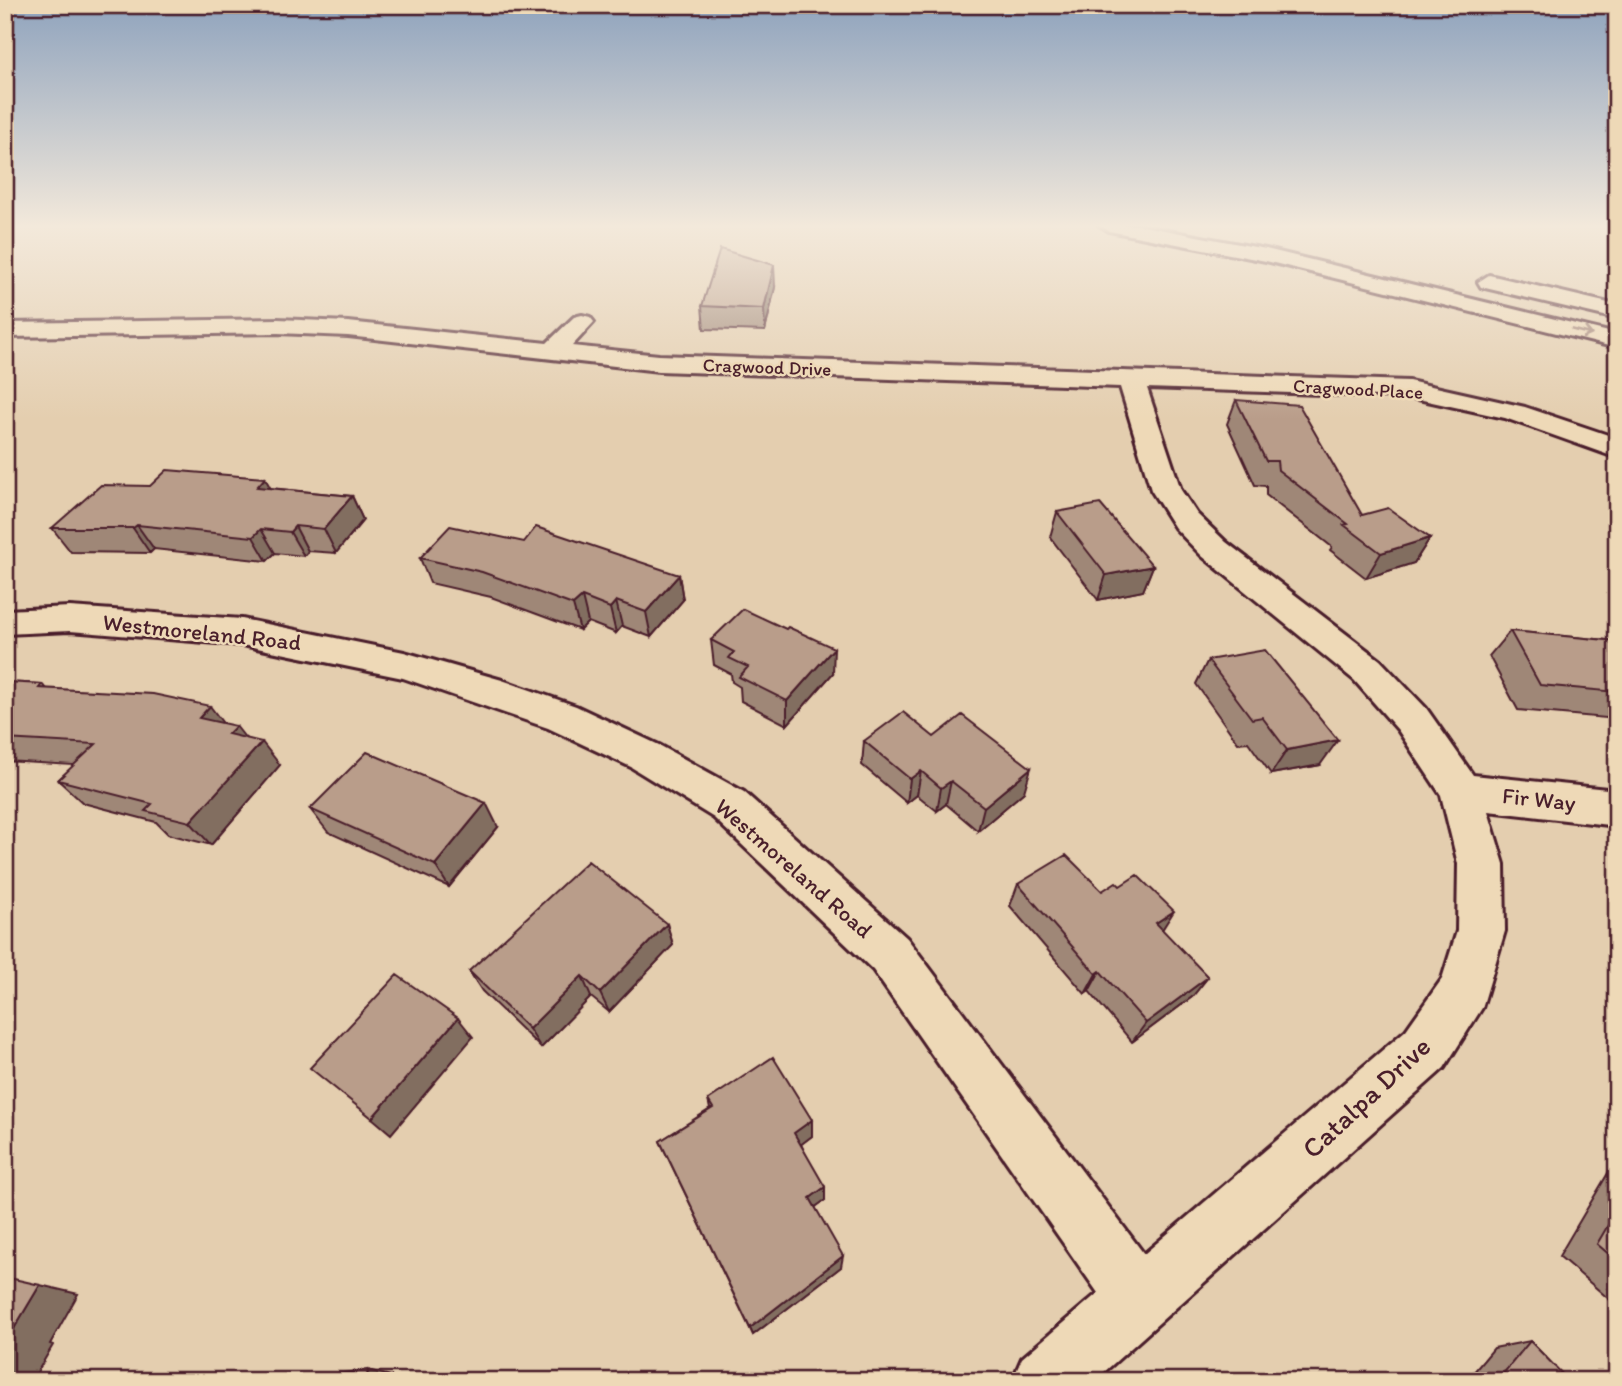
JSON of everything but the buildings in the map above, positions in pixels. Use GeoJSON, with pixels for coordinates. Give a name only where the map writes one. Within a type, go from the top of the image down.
{"type":"FeatureCollection","features":[{"type":"Feature","properties":{"kind":"street"},"geometry":{"type":"LineString","coordinates":[[1407,290],[1617,341]]}},
{"type":"Feature","properties":{"kind":"street"},"geometry":{"type":"LineString","coordinates":[[1521,290],[1617,312]]}},
{"type":"Feature","properties":{"kind":"street"},"geometry":{"type":"LineString","coordinates":[[195,327],[216,303]]}},
{"type":"Feature","properties":{"kind":"street"},"geometry":{"type":"LineString","coordinates":[[552,353],[582,322]]}},
{"type":"Feature","properties":{"kind":"street","name":"Cragwood Drive"},"geometry":{"type":"LineString","coordinates":[[5,330],[195,327],[348,329],[659,363],[1132,382]]}},
{"type":"Feature","properties":{"kind":"street"},"geometry":{"type":"LineString","coordinates":[[979,348],[982,376]]}},
{"type":"Feature","properties":{"kind":"street","name":"Cragwood Place"},"geometry":{"type":"LineString","coordinates":[[1132,382],[1409,388],[1451,396],[1591,437],[1617,449]]}},
{"type":"Feature","properties":{"kind":"street","name":"Catalpa Drive"},"geometry":{"type":"LineString","coordinates":[[1045,1381],[1425,1049],[1464,991],[1481,931],[1481,864],[1461,791],[1412,719],[1367,670],[1214,548],[1186,522],[1166,490],[1132,382]]}},
{"type":"Feature","properties":{"kind":"street","name":"Westmoreland Road"},"geometry":{"type":"LineString","coordinates":[[5,622],[70,620],[242,632],[328,647],[404,665],[488,690],[562,717],[645,756],[729,805],[890,954],[1139,1298]]}},
{"type":"Feature","properties":{"kind":"street","name":"Fir Way"},"geometry":{"type":"LineString","coordinates":[[1461,791],[1617,808]]}}]}
